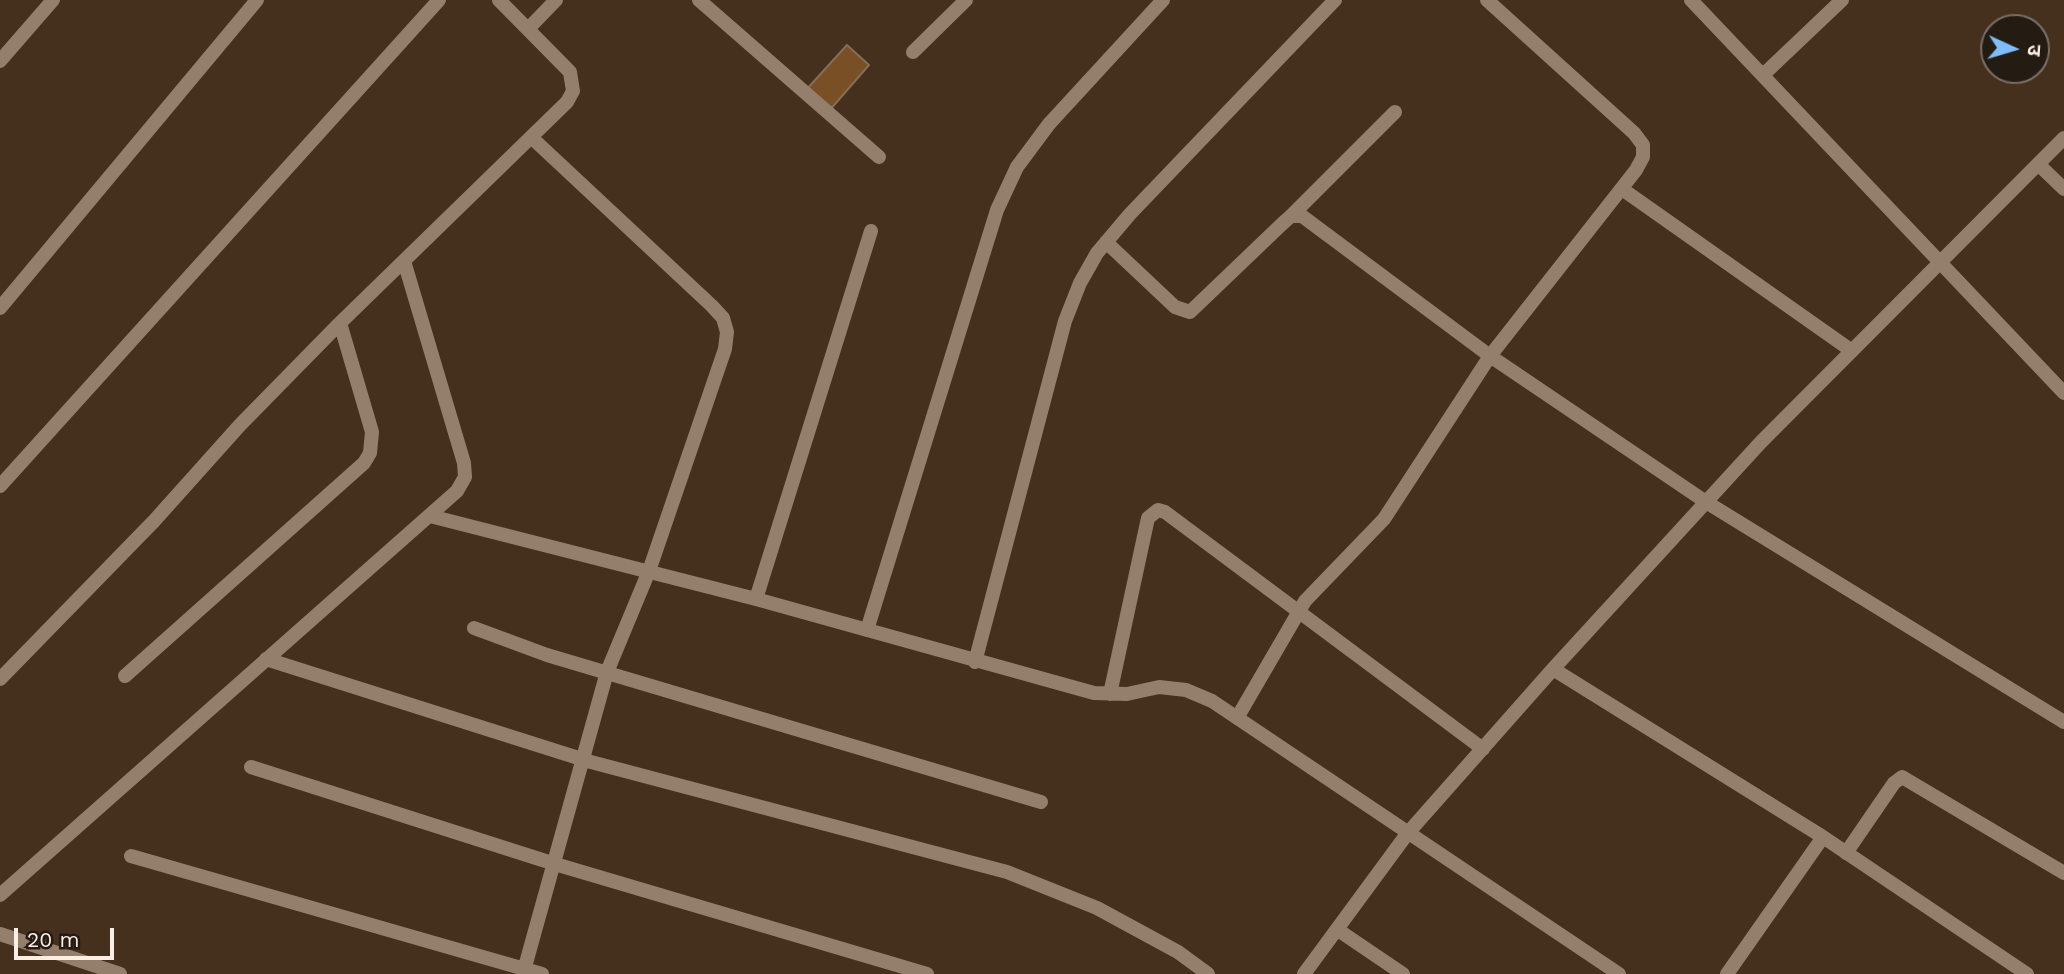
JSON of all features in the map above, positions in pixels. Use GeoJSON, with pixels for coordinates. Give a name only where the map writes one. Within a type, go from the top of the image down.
{"type":"FeatureCollection","features":[{"type":"Feature","properties":{"kind":"street"},"geometry":{"type":"LineString","coordinates":[[0,61],[54,0]]}},
{"type":"Feature","properties":{"kind":"street"},"geometry":{"type":"LineString","coordinates":[[0,308],[257,0]]}},
{"type":"Feature","properties":{"kind":"street"},"geometry":{"type":"LineString","coordinates":[[0,486],[439,0]]}},
{"type":"Feature","properties":{"kind":"street"},"geometry":{"type":"LineString","coordinates":[[0,679],[155,522],[232,434],[340,323],[567,102],[573,92],[574,81],[570,72],[499,0]]}},
{"type":"Feature","properties":{"kind":"street"},"geometry":{"type":"LineString","coordinates":[[528,29],[556,0]]}},
{"type":"Feature","properties":{"kind":"street"},"geometry":{"type":"LineString","coordinates":[[699,0],[878,157]]}},
{"type":"Feature","properties":{"kind":"street"},"geometry":{"type":"LineString","coordinates":[[913,52],[966,0]]}},
{"type":"Feature","properties":{"kind":"street"},"geometry":{"type":"LineString","coordinates":[[867,630],[997,210],[1017,167],[1049,124],[1163,0]]}},
{"type":"Feature","properties":{"kind":"street"},"geometry":{"type":"LineString","coordinates":[[975,662],[1065,321],[1080,283],[1106,242],[1335,0]]}},
{"type":"Feature","properties":{"kind":"street"},"geometry":{"type":"LineString","coordinates":[[1237,718],[1299,611],[1384,519],[1490,356],[1622,189],[1643,157],[1643,145],[1634,133],[1487,0]]}},
{"type":"Feature","properties":{"kind":"street"},"geometry":{"type":"LineString","coordinates":[[1691,0],[2064,393]]}},
{"type":"Feature","properties":{"kind":"street"},"geometry":{"type":"LineString","coordinates":[[1763,75],[1842,0]]}},
{"type":"Feature","properties":{"kind":"street"},"geometry":{"type":"LineString","coordinates":[[1106,242],[1175,307],[1190,312],[1291,216],[1395,111]]}},
{"type":"Feature","properties":{"kind":"street"},"geometry":{"type":"LineString","coordinates":[[524,971],[607,672],[649,571],[724,349],[727,332],[723,318],[712,306],[531,137]]}},
{"type":"Feature","properties":{"kind":"street"},"geometry":{"type":"LineString","coordinates":[[1304,974],[1407,834],[1553,669],[1761,442],[2064,138]]}},
{"type":"Feature","properties":{"kind":"street"},"geometry":{"type":"LineString","coordinates":[[2038,164],[2064,189]]}},
{"type":"Feature","properties":{"kind":"street"},"geometry":{"type":"LineString","coordinates":[[1622,189],[1852,351]]}},
{"type":"Feature","properties":{"kind":"street"},"geometry":{"type":"LineString","coordinates":[[1291,216],[1302,216],[1311,221],[1490,356],[1706,502],[2063,720]]}},
{"type":"Feature","properties":{"kind":"street"},"geometry":{"type":"LineString","coordinates":[[756,599],[871,231]]}},
{"type":"Feature","properties":{"kind":"street"},"geometry":{"type":"LineString","coordinates":[[0,895],[457,491],[465,477],[464,463],[404,261]]}},
{"type":"Feature","properties":{"kind":"street"},"geometry":{"type":"LineString","coordinates":[[125,676],[364,463],[370,453],[372,432],[340,323]]}},
{"type":"Feature","properties":{"kind":"street"},"geometry":{"type":"LineString","coordinates":[[1110,694],[1152,512],[1165,512],[1483,749]]}},
{"type":"Feature","properties":{"kind":"street"},"geometry":{"type":"LineString","coordinates":[[430,516],[756,599],[1094,693],[1127,694],[1159,687],[1185,690],[1212,701],[1619,974]]}},
{"type":"Feature","properties":{"kind":"street"},"geometry":{"type":"LineString","coordinates":[[474,628],[607,672],[1041,802]]}},
{"type":"Feature","properties":{"kind":"street"},"geometry":{"type":"LineString","coordinates":[[267,659],[584,760],[1007,872],[1097,908],[1178,951],[1208,974]]}},
{"type":"Feature","properties":{"kind":"street"},"geometry":{"type":"LineString","coordinates":[[1553,669],[1823,837],[2026,974]]}},
{"type":"Feature","properties":{"kind":"street"},"geometry":{"type":"LineString","coordinates":[[251,767],[555,864],[927,974]]}},
{"type":"Feature","properties":{"kind":"street"},"geometry":{"type":"LineString","coordinates":[[1846,853],[1894,783],[1902,778],[2064,873]]}},
{"type":"Feature","properties":{"kind":"street"},"geometry":{"type":"LineString","coordinates":[[1727,974],[1823,837]]}},
{"type":"Feature","properties":{"kind":"street"},"geometry":{"type":"LineString","coordinates":[[131,856],[542,974]]}},
{"type":"Feature","properties":{"kind":"street"},"geometry":{"type":"LineString","coordinates":[[1338,930],[1403,974]]}},
{"type":"Feature","properties":{"kind":"street"},"geometry":{"type":"LineString","coordinates":[[0,934],[120,974]]}},
{"type":"Feature","properties":{"kind":"building"},"geometry":{"type":"Polygon","coordinates":[[[847,45],[869,65],[829,111],[806,90],[847,45]]]}}]}
